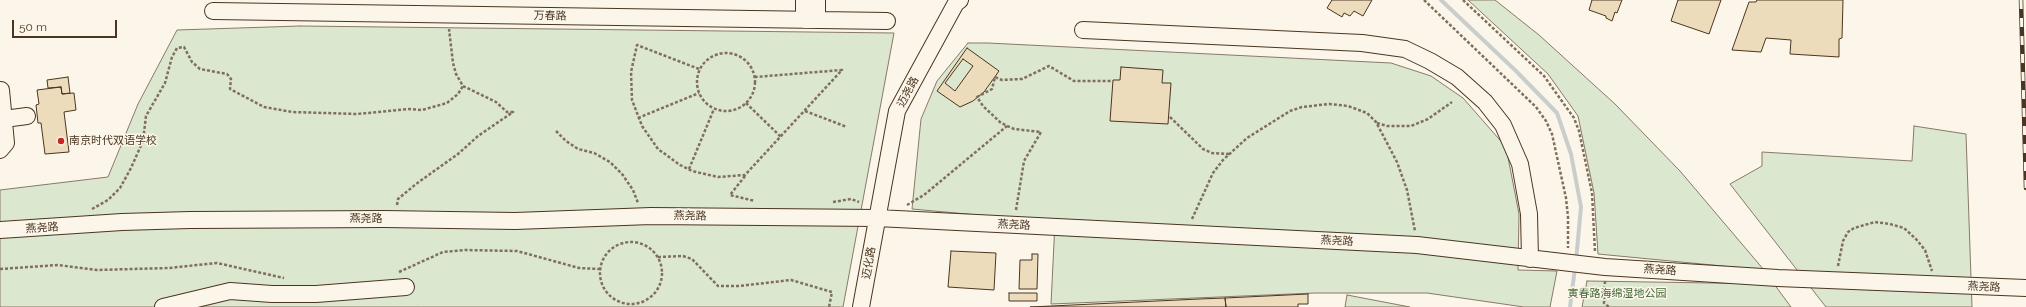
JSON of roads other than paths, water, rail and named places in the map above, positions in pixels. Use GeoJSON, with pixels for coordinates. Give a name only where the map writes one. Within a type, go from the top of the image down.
{"type":"FeatureCollection","features":[{"type":"Feature","properties":{"kind":"street"},"geometry":{"type":"LineString","coordinates":[[804,0],[810,20]]}},
{"type":"Feature","properties":{"kind":"street"},"geometry":{"type":"LineString","coordinates":[[810,20],[817,0]]}},
{"type":"Feature","properties":{"kind":"street","name":"迈尧路"},"geometry":{"type":"LineString","coordinates":[[878,211],[898,111],[956,3],[960,0]]}},
{"type":"Feature","properties":{"kind":"street","name":"万春路"},"geometry":{"type":"LineString","coordinates":[[217,6],[356,7],[449,14],[887,21]]}},
{"type":"Feature","properties":{"kind":"street"},"geometry":{"type":"LineString","coordinates":[[1083,30],[1362,43],[1405,49],[1430,61],[1457,77],[1485,102],[1503,125],[1521,171],[1529,214],[1530,259]]}},
{"type":"Feature","properties":{"kind":"street"},"geometry":{"type":"LineString","coordinates":[[0,150],[6,143],[1,90]]}},
{"type":"Feature","properties":{"kind":"street"},"geometry":{"type":"LineString","coordinates":[[4,118],[27,116]]}},
{"type":"Feature","properties":{"kind":"street","name":"燕尧路"},"geometry":{"type":"LineString","coordinates":[[0,230],[168,221],[395,219],[515,221],[638,216],[878,211],[903,220],[1417,245],[1605,267],[1778,278],[2026,288]]}},
{"type":"Feature","properties":{"kind":"street","name":"迈化路"},"geometry":{"type":"LineString","coordinates":[[861,307],[878,211]]}},
{"type":"Feature","properties":{"kind":"street"},"geometry":{"type":"LineString","coordinates":[[163,307],[230,291],[316,294],[406,287]]}},
{"type":"Feature","properties":{"kind":"waterway"},"geometry":{"type":"LineString","coordinates":[[1441,0],[1516,71],[1557,113],[1571,154],[1581,207],[1576,261]]}},
{"type":"Feature","properties":{"kind":"waterway"},"geometry":{"type":"LineString","coordinates":[[1570,307],[1575,268]]}},
{"type":"Feature","properties":{"kind":"railway"},"geometry":{"type":"LineString","coordinates":[[2021,0],[2026,188]]}},
{"type":"Feature","properties":{"kind":"place","name":"南京时代双语学校"},"geometry":{"type":"Point","coordinates":[61,141]}},
{"type":"Feature","properties":{"kind":"park label","name":"寅春路海绵湿地公园"},"geometry":{"type":"Point","coordinates":[1617,294]}}]}
